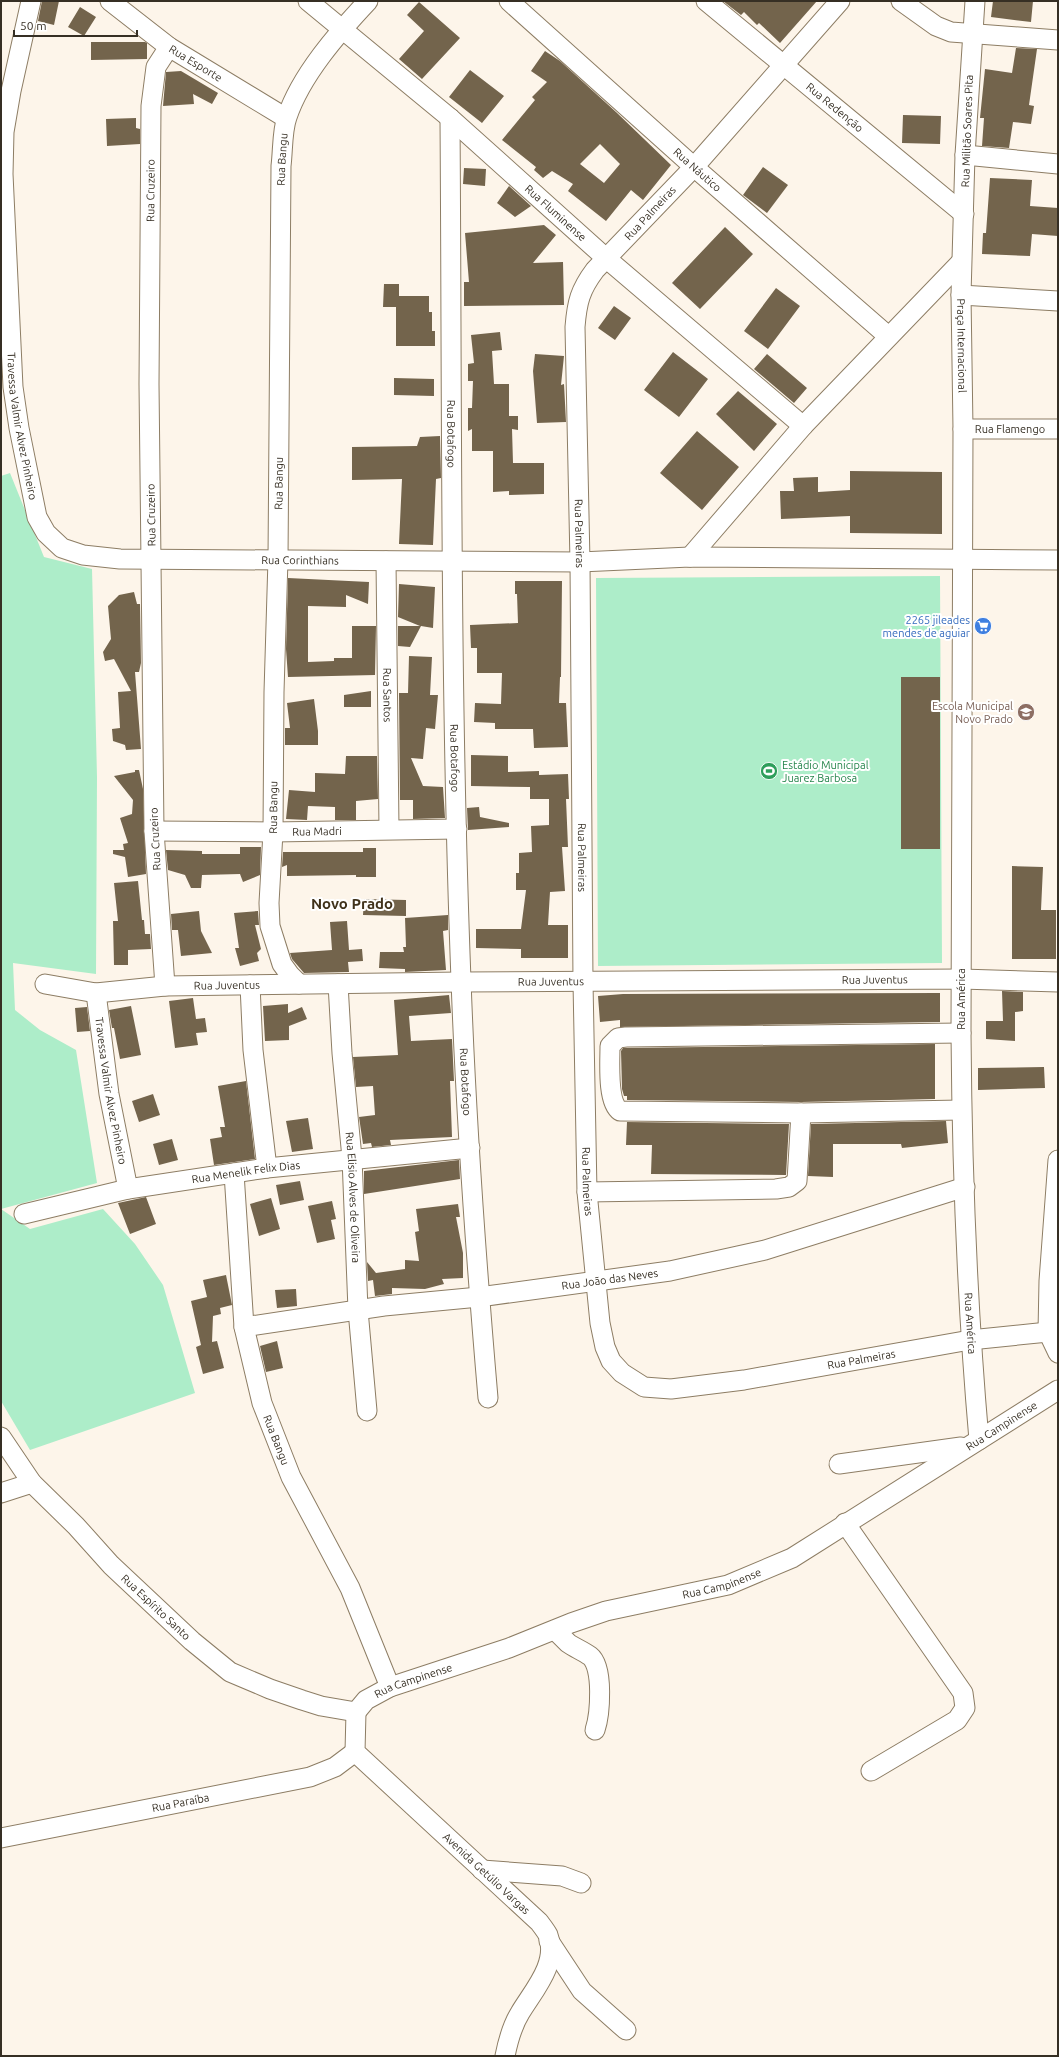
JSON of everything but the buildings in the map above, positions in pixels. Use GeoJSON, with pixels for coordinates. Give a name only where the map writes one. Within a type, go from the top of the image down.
{"type":"FeatureCollection","features":[{"type":"Feature","properties":{"kind":"street","name":"Travessa Valmir Alvez Pinheiro"},"geometry":{"type":"LineString","coordinates":[[31,1],[11,91],[4,132],[3,174],[13,387],[19,428],[37,517]]}},
{"type":"Feature","properties":{"kind":"street","name":"Rua Esporte"},"geometry":{"type":"LineString","coordinates":[[110,1],[169,47],[286,118]]}},
{"type":"Feature","properties":{"kind":"street","name":"Rua Fluminense"},"geometry":{"type":"LineString","coordinates":[[308,1],[450,118],[607,259],[802,426]]}},
{"type":"Feature","properties":{"kind":"street","name":"Rua Bangu"},"geometry":{"type":"LineString","coordinates":[[299,984],[290,976],[282,964],[270,926],[269,903],[273,832],[274,692],[278,559],[281,166],[286,118],[294,99],[308,76],[342,28],[368,1]]}},
{"type":"Feature","properties":{"kind":"street","name":"Rua Náutico"},"geometry":{"type":"LineString","coordinates":[[509,1],[694,167],[888,336]]}},
{"type":"Feature","properties":{"kind":"street","name":"Rua Redenção"},"geometry":{"type":"LineString","coordinates":[[706,1],[964,214]]}},
{"type":"Feature","properties":{"kind":"street","name":"Rua Palmeiras"},"geometry":{"type":"LineString","coordinates":[[840,1],[694,167],[595,270],[583,286],[577,303],[575,327],[580,562],[583,982],[587,1192],[600,1323],[605,1347],[611,1361],[622,1373],[644,1387],[671,1389],[744,1380],[970,1340],[1048,1332]]}},
{"type":"Feature","properties":{"kind":"street"},"geometry":{"type":"LineString","coordinates":[[901,1],[936,26],[951,32],[971,32],[1058,40]]}},
{"type":"Feature","properties":{"kind":"street","name":"Rua Militão Soares Pita"},"geometry":{"type":"LineString","coordinates":[[961,262],[971,32],[974,1]]}},
{"type":"Feature","properties":{"kind":"street","name":"Rua Cruzeiro"},"geometry":{"type":"LineString","coordinates":[[165,986],[154,831],[149,391],[151,106],[156,67],[169,47]]}},
{"type":"Feature","properties":{"kind":"street","name":"Rua Botafogo"},"geometry":{"type":"LineString","coordinates":[[450,118],[453,562],[461,982],[479,1297],[488,1398]]}},
{"type":"Feature","properties":{"kind":"street"},"geometry":{"type":"LineString","coordinates":[[965,155],[1058,164]]}},
{"type":"Feature","properties":{"kind":"street"},"geometry":{"type":"LineString","coordinates":[[690,557],[802,426],[961,262]]}},
{"type":"Feature","properties":{"kind":"street","name":"Praça Internacional"},"geometry":{"type":"LineString","coordinates":[[961,262],[960,295],[963,429],[962,558]]}},
{"type":"Feature","properties":{"kind":"street"},"geometry":{"type":"LineString","coordinates":[[960,295],[1058,301]]}},
{"type":"Feature","properties":{"kind":"street","name":"Rua Flamengo"},"geometry":{"type":"LineString","coordinates":[[963,429],[1058,429]]}},
{"type":"Feature","properties":{"kind":"street","name":"Rua Corinthians"},"geometry":{"type":"LineString","coordinates":[[37,517],[46,534],[62,548],[83,555],[120,560],[278,559],[453,562],[580,562]]}},
{"type":"Feature","properties":{"kind":"street"},"geometry":{"type":"LineString","coordinates":[[580,562],[690,557],[962,558],[1058,560]]}},
{"type":"Feature","properties":{"kind":"street","name":"Rua América"},"geometry":{"type":"LineString","coordinates":[[962,558],[961,1110],[974,1443]]}},
{"type":"Feature","properties":{"kind":"street","name":"Rua Santos"},"geometry":{"type":"LineString","coordinates":[[386,561],[389,829]]}},
{"type":"Feature","properties":{"kind":"street","name":"Rua Madri"},"geometry":{"type":"LineString","coordinates":[[154,831],[273,832],[457,829]]}},
{"type":"Feature","properties":{"kind":"street","name":"Rua Juventus"},"geometry":{"type":"LineString","coordinates":[[45,984],[96,993],[165,986],[461,982],[961,979],[1058,982]]}},
{"type":"Feature","properties":{"kind":"street","name":"Rua Elisio Alves de Oliveira"},"geometry":{"type":"LineString","coordinates":[[338,984],[342,1053],[352,1158],[358,1310],[367,1411]]}},
{"type":"Feature","properties":{"kind":"street"},"geometry":{"type":"LineString","coordinates":[[250,985],[253,1050],[267,1168]]}},
{"type":"Feature","properties":{"kind":"street","name":"Travessa Valmir Alvez Pinheiro"},"geometry":{"type":"LineString","coordinates":[[96,993],[109,1094],[128,1189]]}},
{"type":"Feature","properties":{"kind":"street"},"geometry":{"type":"LineString","coordinates":[[961,1032],[626,1036],[618,1038],[610,1046],[612,1099],[615,1108],[620,1111],[801,1113],[961,1110]]}},
{"type":"Feature","properties":{"kind":"street"},"geometry":{"type":"LineString","coordinates":[[587,1192],[776,1189],[789,1187],[797,1181],[801,1113]]}},
{"type":"Feature","properties":{"kind":"street","name":"Rua Menelik Felix Dias"},"geometry":{"type":"LineString","coordinates":[[24,1214],[128,1189],[267,1168],[352,1158],[470,1148]]}},
{"type":"Feature","properties":{"kind":"street"},"geometry":{"type":"LineString","coordinates":[[1058,1160],[1048,1332],[1058,1353]]}},
{"type":"Feature","properties":{"kind":"street","name":"Rua Bangu"},"geometry":{"type":"LineString","coordinates":[[234,1173],[244,1327],[262,1403],[291,1478],[350,1588],[390,1687]]}},
{"type":"Feature","properties":{"kind":"street","name":"Rua João das Neves"},"geometry":{"type":"LineString","coordinates":[[244,1327],[358,1310],[479,1297],[670,1271],[765,1250],[965,1187]]}},
{"type":"Feature","properties":{"kind":"street","name":"Rua Campinense"},"geometry":{"type":"LineString","coordinates":[[356,1712],[366,1700],[390,1687],[509,1648],[606,1611],[728,1586],[792,1558],[845,1523],[1058,1390]]}},
{"type":"Feature","properties":{"kind":"street","name":"Rua Espírito Santo"},"geometry":{"type":"LineString","coordinates":[[1,1437],[32,1484],[76,1526],[122,1576],[192,1641],[230,1672],[270,1689],[302,1700],[321,1706],[356,1712]]}},
{"type":"Feature","properties":{"kind":"street"},"geometry":{"type":"LineString","coordinates":[[839,1464],[974,1443]]}},
{"type":"Feature","properties":{"kind":"street"},"geometry":{"type":"LineString","coordinates":[[1,1493],[32,1484]]}},
{"type":"Feature","properties":{"kind":"street"},"geometry":{"type":"LineString","coordinates":[[845,1523],[963,1693],[965,1708],[957,1720],[871,1771]]}},
{"type":"Feature","properties":{"kind":"street"},"geometry":{"type":"LineString","coordinates":[[555,1630],[568,1643],[590,1656],[594,1662],[599,1689],[597,1723],[595,1730]]}},
{"type":"Feature","properties":{"kind":"street"},"geometry":{"type":"LineString","coordinates":[[355,1752],[356,1712]]}},
{"type":"Feature","properties":{"kind":"street","name":"Rua Paraíba"},"geometry":{"type":"LineString","coordinates":[[1,1838],[310,1777],[335,1767],[355,1752]]}},
{"type":"Feature","properties":{"kind":"street","name":"Avenida Getúlio Vargas"},"geometry":{"type":"LineString","coordinates":[[355,1752],[539,1922],[548,1935],[549,1960],[543,1977],[519,2014],[508,2042],[505,2056]]}},
{"type":"Feature","properties":{"kind":"street"},"geometry":{"type":"LineString","coordinates":[[482,1870],[562,1876],[581,1883]]}},
{"type":"Feature","properties":{"kind":"street"},"geometry":{"type":"LineString","coordinates":[[549,1941],[582,1991],[626,2030]]}},
{"type":"Feature","properties":{"kind":"green space"},"geometry":{"type":"Polygon","coordinates":[[[10,473],[44,557],[92,569],[97,777],[96,974],[13,963],[15,1010],[40,1030],[76,1050],[97,1183],[1,1209],[1,476],[10,473]]]}},
{"type":"Feature","properties":{"kind":"green space","name":"Estádio Municipal Juarez Barbosa"},"geometry":{"type":"Polygon","coordinates":[[[940,576],[942,963],[598,966],[596,578],[940,576]]]}},
{"type":"Feature","properties":{"kind":"green space"},"geometry":{"type":"Polygon","coordinates":[[[1,1209],[30,1229],[103,1209],[135,1244],[163,1285],[195,1393],[30,1450],[1,1401],[1,1209]]]}},
{"type":"Feature","properties":{"kind":"place","name":"2265 jileades mendes de aguiar"},"geometry":{"type":"Point","coordinates":[983,626]}},
{"type":"Feature","properties":{"kind":"place","name":"Escola Municipal Novo Prado"},"geometry":{"type":"Point","coordinates":[1026,712]}},
{"type":"Feature","properties":{"kind":"place","name":"Estádio Municipal Juarez Barbosa"},"geometry":{"type":"Point","coordinates":[769,771]}},
{"type":"Feature","properties":{"kind":"district","name":"Novo Prado"},"geometry":{"type":"Point","coordinates":[352,903]}}]}
